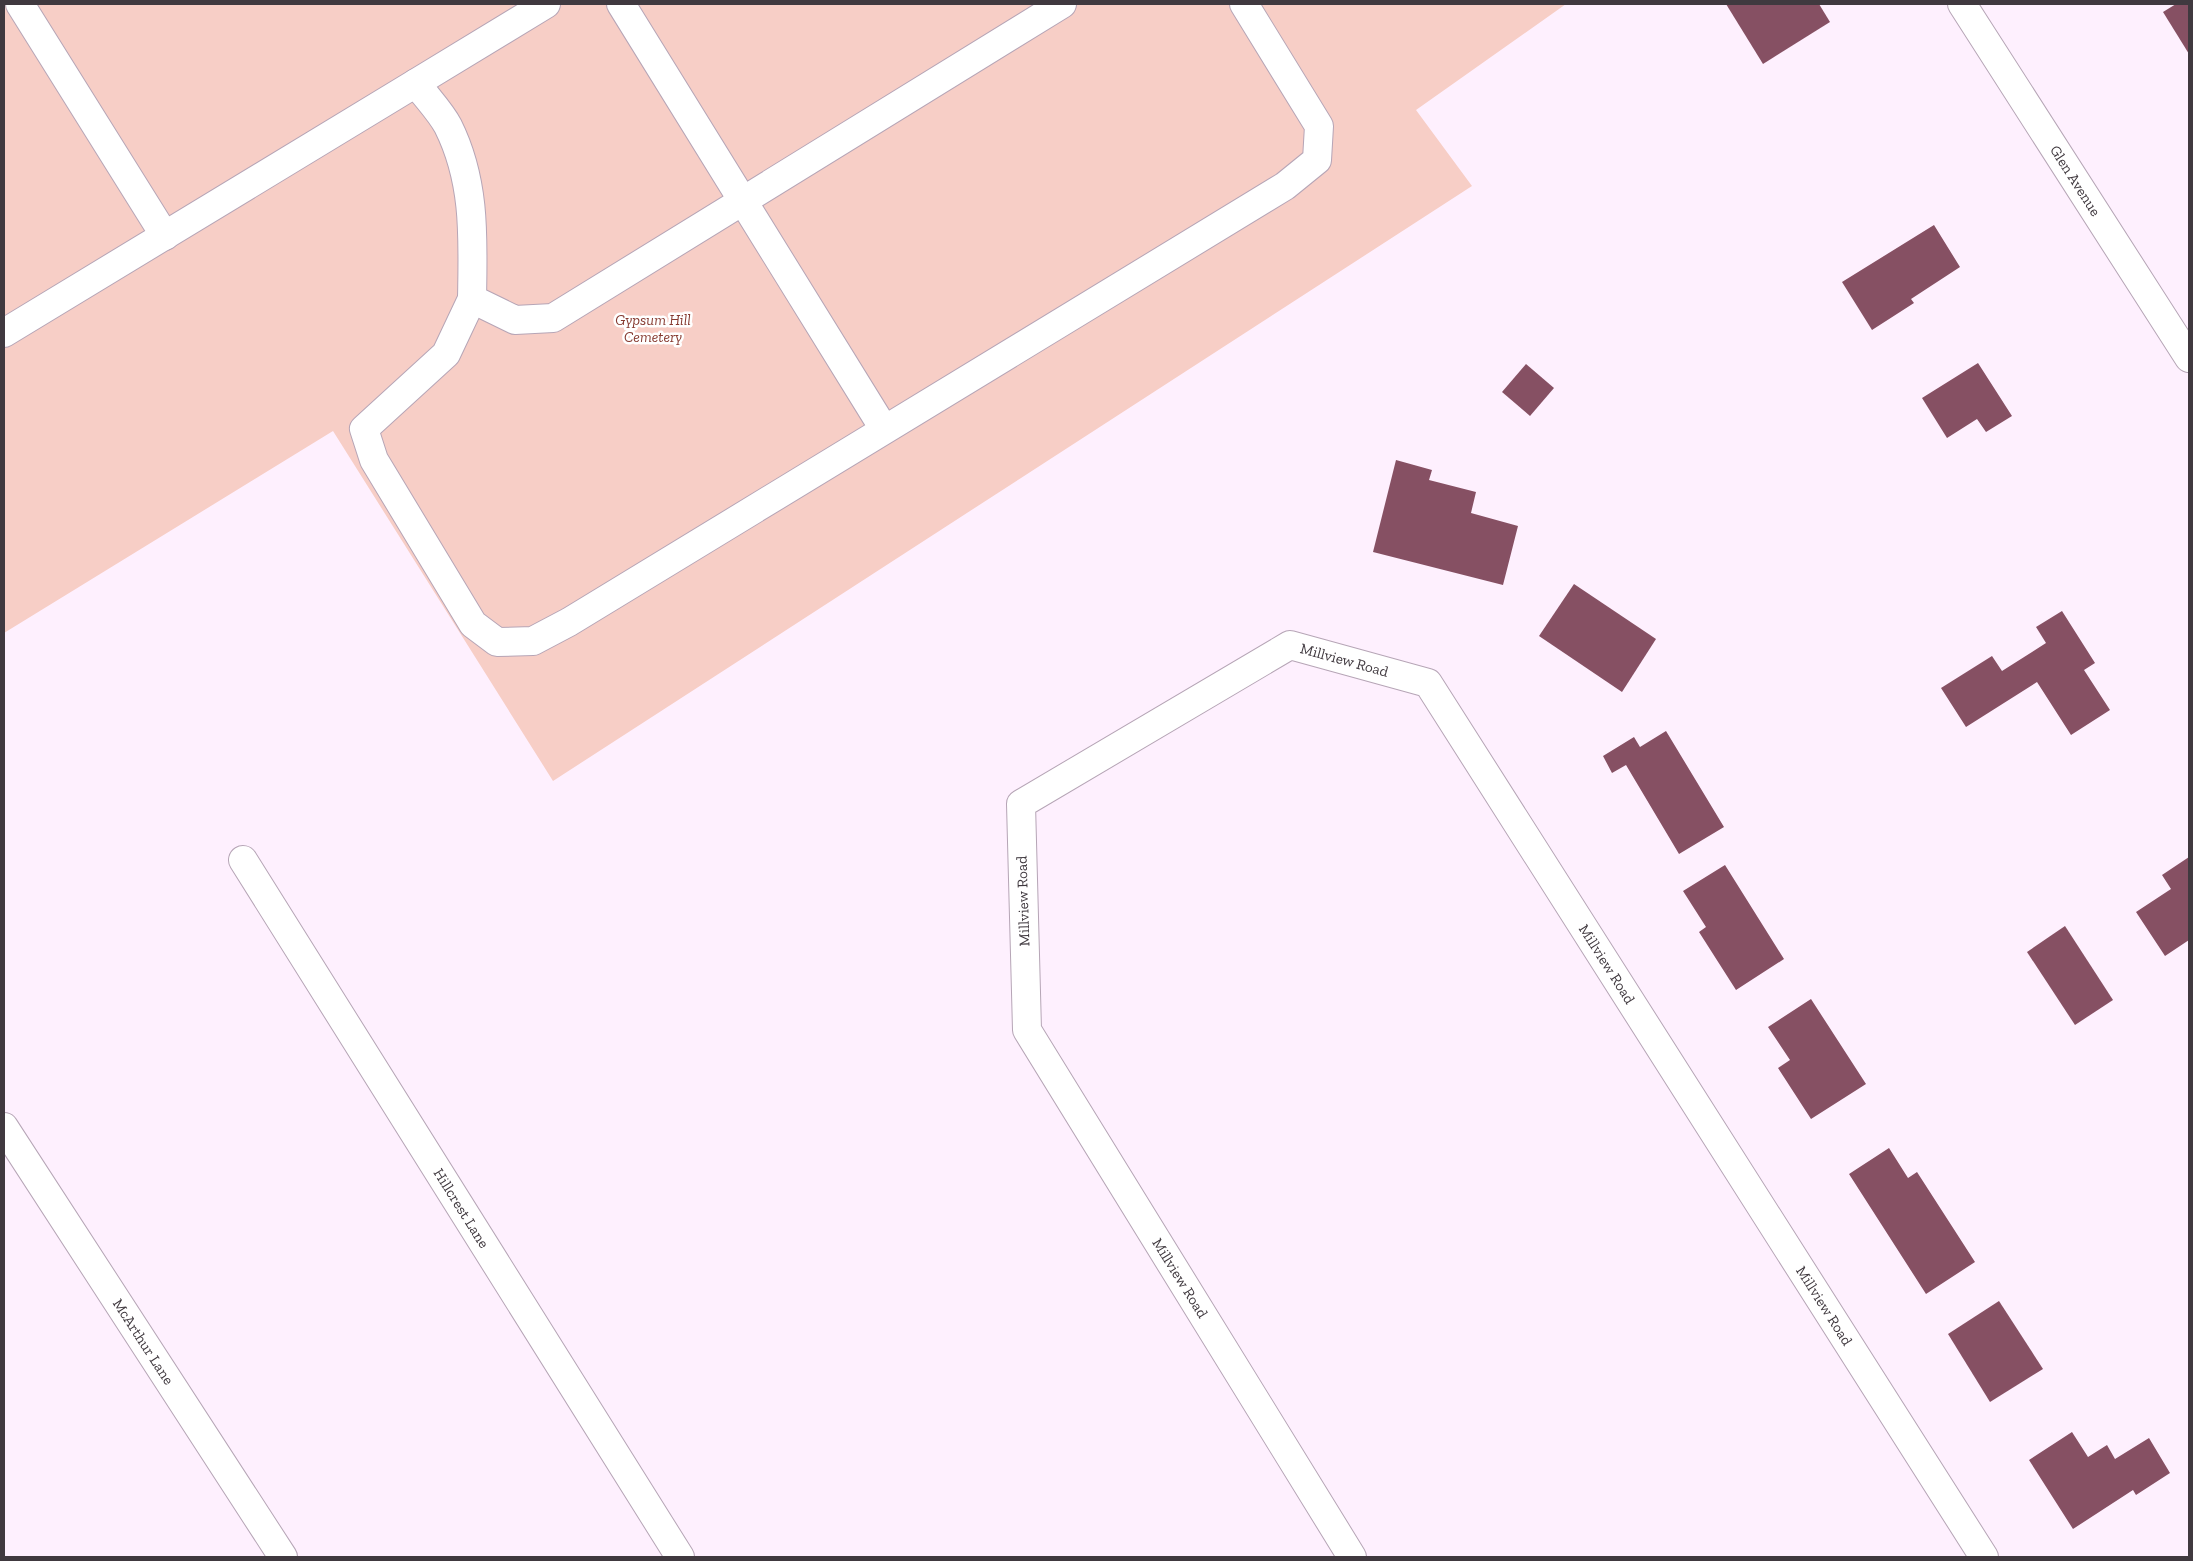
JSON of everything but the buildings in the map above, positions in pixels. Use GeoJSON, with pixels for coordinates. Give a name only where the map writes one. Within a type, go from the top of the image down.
{"type":"FeatureCollection","features":[{"type":"Feature","properties":{"kind":"street"},"geometry":{"type":"LineString","coordinates":[[4,333],[546,4]]}},
{"type":"Feature","properties":{"kind":"street"},"geometry":{"type":"LineString","coordinates":[[621,4],[884,430]]}},
{"type":"Feature","properties":{"kind":"street"},"geometry":{"type":"LineString","coordinates":[[472,299],[515,320],[553,318],[1062,4]]}},
{"type":"Feature","properties":{"kind":"street"},"geometry":{"type":"LineString","coordinates":[[416,83],[447,124],[462,157],[473,220],[472,299],[446,354],[364,429],[374,460],[474,624],[497,642],[533,641],[561,626],[1285,186],[1317,160],[1319,126],[1244,4]]}},
{"type":"Feature","properties":{"kind":"street","name":"Glen Avenue"},"geometry":{"type":"LineString","coordinates":[[1962,4],[2189,358]]}},
{"type":"Feature","properties":{"kind":"street"},"geometry":{"type":"LineString","coordinates":[[16,7],[165,236]]}},
{"type":"Feature","properties":{"kind":"street","name":"Millview Road"},"geometry":{"type":"LineString","coordinates":[[1352,1557],[1027,1030],[1021,804],[1290,645],[1428,683],[1984,1557]]}},
{"type":"Feature","properties":{"kind":"street","name":"Hillcrest Lane"},"geometry":{"type":"LineString","coordinates":[[243,860],[680,1557]]}},
{"type":"Feature","properties":{"kind":"street","name":"McArthur Lane"},"geometry":{"type":"LineString","coordinates":[[4,1127],[283,1557]]}},
{"type":"Feature","properties":{"kind":"green space","name":"Gypsum Hill Cemetery"},"geometry":{"type":"Polygon","coordinates":[[[4,4],[1566,4],[1416,110],[1472,186],[553,781],[333,431],[4,633],[4,4]]]}}]}
